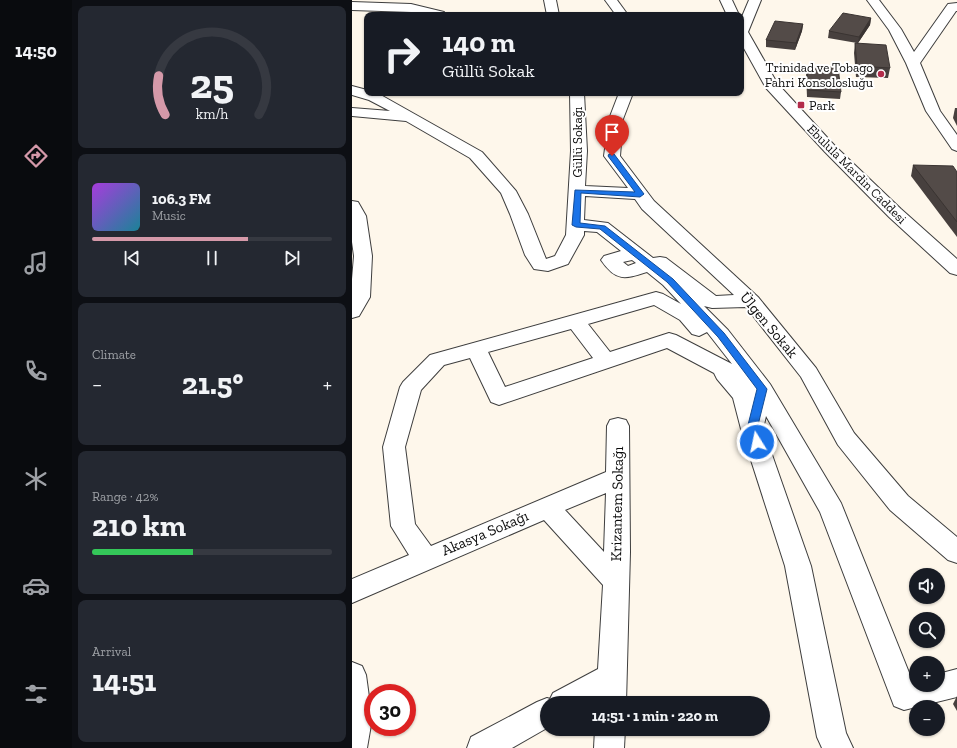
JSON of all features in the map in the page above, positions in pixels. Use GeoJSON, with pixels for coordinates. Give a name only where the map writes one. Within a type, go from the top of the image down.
{"type":"FeatureCollection","features":[{"type":"Feature","properties":{"kind":"street"},"geometry":{"type":"LineString","coordinates":[[355,0],[352,5],[411,8],[428,12]]}},
{"type":"Feature","properties":{"kind":"street"},"geometry":{"type":"LineString","coordinates":[[405,0],[436,12]]}},
{"type":"Feature","properties":{"kind":"street"},"geometry":{"type":"LineString","coordinates":[[550,0],[552,12]]}},
{"type":"Feature","properties":{"kind":"street"},"geometry":{"type":"LineString","coordinates":[[611,0],[620,12]]}},
{"type":"Feature","properties":{"kind":"street"},"geometry":{"type":"LineString","coordinates":[[726,0],[732,12]]}},
{"type":"Feature","properties":{"kind":"street"},"geometry":{"type":"LineString","coordinates":[[744,25],[755,0]]}},
{"type":"Feature","properties":{"kind":"street"},"geometry":{"type":"LineString","coordinates":[[873,0],[895,29],[913,63],[933,111],[957,146]]}},
{"type":"Feature","properties":{"kind":"street"},"geometry":{"type":"LineString","coordinates":[[913,63],[952,7],[957,7]]}},
{"type":"Feature","properties":{"kind":"street","name":"Ebulula Mardin Caddesi"},"geometry":{"type":"LineString","coordinates":[[744,37],[771,85],[830,150],[895,213],[957,269]]}},
{"type":"Feature","properties":{"kind":"street"},"geometry":{"type":"LineString","coordinates":[[352,90],[364,94]]}},
{"type":"Feature","properties":{"kind":"street"},"geometry":{"type":"LineString","coordinates":[[371,96],[476,155],[508,191],[519,214],[534,256],[540,265],[548,265],[562,260],[575,230],[602,227],[670,280],[721,335],[762,389],[832,510],[904,696],[957,683]]}},
{"type":"Feature","properties":{"kind":"street","name":"Güllü Sokağı"},"geometry":{"type":"LineString","coordinates":[[575,230],[579,151],[576,96]]}},
{"type":"Feature","properties":{"kind":"street","name":"Ülgen Sokak"},"geometry":{"type":"LineString","coordinates":[[625,96],[616,119],[612,156],[648,204],[751,301],[809,373],[846,439],[900,503],[957,552]]}},
{"type":"Feature","properties":{"kind":"street"},"geometry":{"type":"LineString","coordinates":[[352,112],[412,118]]}},
{"type":"Feature","properties":{"kind":"street"},"geometry":{"type":"LineString","coordinates":[[577,191],[640,194]]}},
{"type":"Feature","properties":{"kind":"street"},"geometry":{"type":"LineString","coordinates":[[352,206],[357,216],[363,256],[360,297],[352,312]]}},
{"type":"Feature","properties":{"kind":"street"},"geometry":{"type":"LineString","coordinates":[[635,253],[610,260],[625,273],[660,262],[712,302],[751,301]]}},
{"type":"Feature","properties":{"kind":"street"},"geometry":{"type":"LineString","coordinates":[[425,558],[403,526],[394,447],[411,388],[438,360],[656,298],[687,316],[739,377]]}},
{"type":"Feature","properties":{"kind":"street"},"geometry":{"type":"LineString","coordinates":[[576,321],[606,361]]}},
{"type":"Feature","properties":{"kind":"street"},"geometry":{"type":"LineString","coordinates":[[476,349],[499,397],[669,340],[762,389]]}},
{"type":"Feature","properties":{"kind":"street"},"geometry":{"type":"LineString","coordinates":[[715,364],[743,395],[752,429],[798,566],[832,737],[838,748]]}},
{"type":"Feature","properties":{"kind":"street"},"geometry":{"type":"LineString","coordinates":[[752,429],[762,389]]}},
{"type":"Feature","properties":{"kind":"street","name":"Krizantem Sokağı"},"geometry":{"type":"LineString","coordinates":[[611,690],[616,582],[618,426]]}},
{"type":"Feature","properties":{"kind":"street","name":"Akasya Sokağı"},"geometry":{"type":"LineString","coordinates":[[352,591],[425,558],[618,477]]}},
{"type":"Feature","properties":{"kind":"street","name":"Krizantem Sokağı"},"geometry":{"type":"LineString","coordinates":[[547,507],[616,582]]}},
{"type":"Feature","properties":{"kind":"street"},"geometry":{"type":"LineString","coordinates":[[352,675],[357,720],[352,748]]}},
{"type":"Feature","properties":{"kind":"street"},"geometry":{"type":"LineString","coordinates":[[589,696],[611,690]]}},
{"type":"Feature","properties":{"kind":"street"},"geometry":{"type":"LineString","coordinates":[[482,748],[540,716]]}},
{"type":"Feature","properties":{"kind":"street"},"geometry":{"type":"LineString","coordinates":[[609,748],[610,736]]}},
{"type":"Feature","properties":{"kind":"building"},"geometry":{"type":"Polygon","coordinates":[[[843,13],[871,18],[859,37],[829,31],[843,13]]]}},
{"type":"Feature","properties":{"kind":"building"},"geometry":{"type":"Polygon","coordinates":[[[775,21],[803,24],[796,43],[766,40],[775,21]]]}},
{"type":"Feature","properties":{"kind":"building"},"geometry":{"type":"Polygon","coordinates":[[[855,43],[886,45],[890,68],[857,66],[855,43]]]}},
{"type":"Feature","properties":{"kind":"building"},"geometry":{"type":"Polygon","coordinates":[[[807,66],[838,67],[841,92],[808,90],[807,66]]]}},
{"type":"Feature","properties":{"kind":"building"},"geometry":{"type":"Polygon","coordinates":[[[913,165],[953,166],[957,172],[957,222],[913,165]]]}},
{"type":"Feature","properties":{"kind":"place","name":"Trinidad ve Tobago Fahri Konsolosluğu"},"geometry":{"type":"Point","coordinates":[881,74]}},
{"type":"Feature","properties":{"kind":"place","name":"Park"},"geometry":{"type":"Point","coordinates":[801,105]}},
{"type":"Feature","properties":{"kind":"route"},"geometry":{"type":"LineString","coordinates":[[612,156],[640,194],[577,191],[576,225],[602,227],[670,280],[721,335],[762,389],[752,429],[757,442]]}}]}
